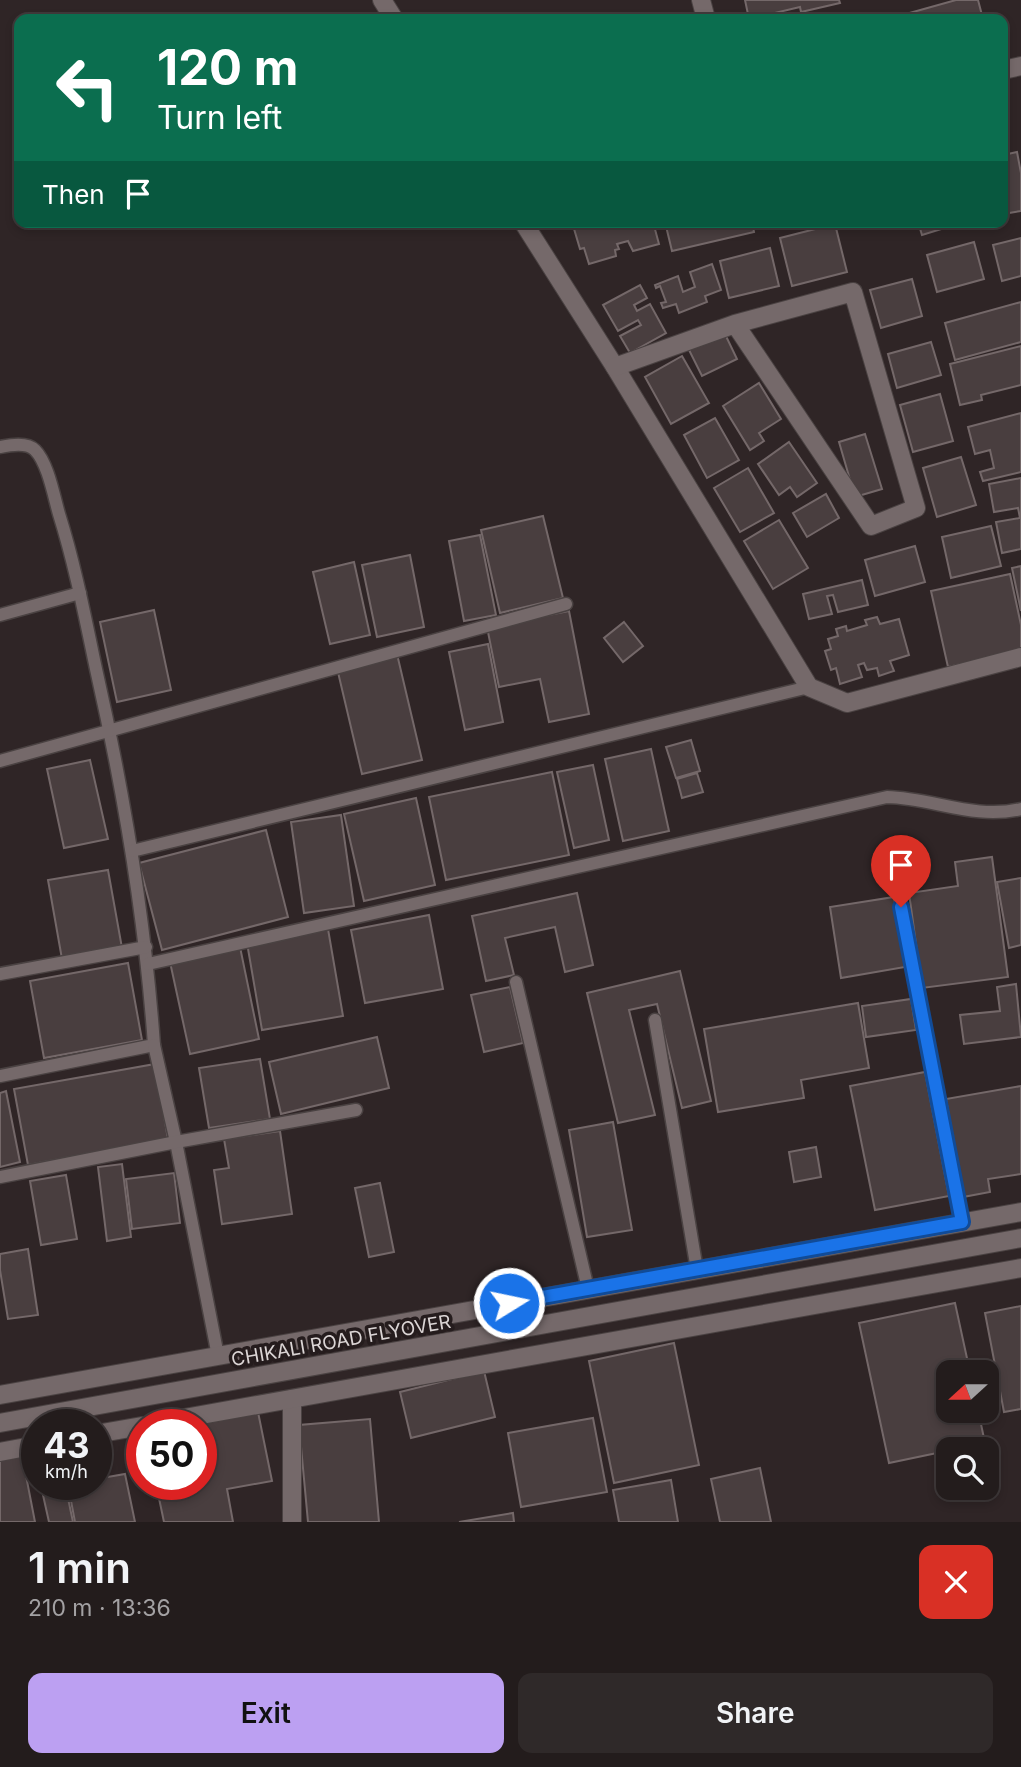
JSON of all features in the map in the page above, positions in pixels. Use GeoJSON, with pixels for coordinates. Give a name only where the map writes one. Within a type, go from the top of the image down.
{"type":"FeatureCollection","features":[{"type":"Feature","properties":{"kind":"main road"},"geometry":{"type":"LineString","coordinates":[[527,228],[615,367],[809,687],[847,703],[1021,656]]}},
{"type":"Feature","properties":{"kind":"main road"},"geometry":{"type":"LineString","coordinates":[[615,367],[735,324],[853,292],[916,508],[871,526],[735,324]]}},
{"type":"Feature","properties":{"kind":"main road"},"geometry":{"type":"LineString","coordinates":[[0,1395],[1021,1212]]}},
{"type":"Feature","properties":{"kind":"main road","name":"CHIKALI ROAD FLYOVER"},"geometry":{"type":"LineString","coordinates":[[0,1423],[1021,1238]]}},
{"type":"Feature","properties":{"kind":"main road"},"geometry":{"type":"LineString","coordinates":[[217,1412],[1021,1269]]}},
{"type":"Feature","properties":{"kind":"main road"},"geometry":{"type":"LineString","coordinates":[[292,1399],[292,1522]]}},
{"type":"Feature","properties":{"kind":"main road"},"geometry":{"type":"LineString","coordinates":[[0,1452],[21,1448]]}},
{"type":"Feature","properties":{"kind":"lane"},"geometry":{"type":"LineString","coordinates":[[0,447],[22,445],[34,448],[42,461],[69,546],[110,731],[146,947],[154,1045],[218,1356]]}},
{"type":"Feature","properties":{"kind":"lane"},"geometry":{"type":"LineString","coordinates":[[0,615],[79,593]]}},
{"type":"Feature","properties":{"kind":"lane"},"geometry":{"type":"LineString","coordinates":[[0,761],[566,604]]}},
{"type":"Feature","properties":{"kind":"lane"},"geometry":{"type":"LineString","coordinates":[[132,851],[809,687]]}},
{"type":"Feature","properties":{"kind":"lane"},"geometry":{"type":"LineString","coordinates":[[148,964],[887,797],[906,797],[983,813],[1021,809]]}},
{"type":"Feature","properties":{"kind":"lane"},"geometry":{"type":"LineString","coordinates":[[901,907],[962,1222]]}},
{"type":"Feature","properties":{"kind":"lane"},"geometry":{"type":"LineString","coordinates":[[0,974],[146,947]]}},
{"type":"Feature","properties":{"kind":"lane"},"geometry":{"type":"LineString","coordinates":[[516,982],[588,1289]]}},
{"type":"Feature","properties":{"kind":"lane"},"geometry":{"type":"LineString","coordinates":[[655,1020],[697,1269]]}},
{"type":"Feature","properties":{"kind":"lane"},"geometry":{"type":"LineString","coordinates":[[0,1076],[154,1045]]}},
{"type":"Feature","properties":{"kind":"lane"},"geometry":{"type":"LineString","coordinates":[[0,1177],[356,1110]]}},
{"type":"Feature","properties":{"kind":"building"},"geometry":{"type":"Polygon","coordinates":[[[745,0],[839,0],[840,3],[801,12],[800,7],[770,14],[748,14],[745,0]]]}},
{"type":"Feature","properties":{"kind":"building"},"geometry":{"type":"Polygon","coordinates":[[[956,0],[978,0],[982,14],[906,14],[956,0]]]}},
{"type":"Feature","properties":{"kind":"building"},"geometry":{"type":"Polygon","coordinates":[[[1017,152],[1021,173],[1021,211],[1008,213],[1008,154],[1017,152]]]}},
{"type":"Feature","properties":{"kind":"building"},"geometry":{"type":"Polygon","coordinates":[[[574,228],[655,228],[659,244],[633,251],[628,241],[617,244],[619,249],[615,250],[616,256],[589,264],[584,248],[580,249],[574,228]]]}},
{"type":"Feature","properties":{"kind":"building"},"geometry":{"type":"Polygon","coordinates":[[[666,228],[753,228],[754,232],[672,251],[666,228]]]}},
{"type":"Feature","properties":{"kind":"building"},"geometry":{"type":"Polygon","coordinates":[[[819,228],[836,228],[847,272],[792,286],[780,238],[819,228]]]}},
{"type":"Feature","properties":{"kind":"building"},"geometry":{"type":"Polygon","coordinates":[[[920,228],[945,228],[922,235],[920,228]]]}},
{"type":"Feature","properties":{"kind":"building"},"geometry":{"type":"Polygon","coordinates":[[[1021,238],[1021,276],[1002,281],[993,245],[1021,238]]]}},
{"type":"Feature","properties":{"kind":"building"},"geometry":{"type":"Polygon","coordinates":[[[974,242],[984,279],[937,292],[927,255],[974,242]]]}},
{"type":"Feature","properties":{"kind":"building"},"geometry":{"type":"Polygon","coordinates":[[[770,248],[779,286],[729,298],[720,261],[770,248]]]}},
{"type":"Feature","properties":{"kind":"building"},"geometry":{"type":"Polygon","coordinates":[[[712,264],[721,290],[705,296],[707,302],[679,313],[676,304],[663,308],[661,303],[666,302],[660,286],[656,288],[655,285],[678,276],[683,292],[695,287],[690,272],[712,264]]]}},
{"type":"Feature","properties":{"kind":"building"},"geometry":{"type":"Polygon","coordinates":[[[912,279],[922,316],[881,328],[870,290],[912,279]]]}},
{"type":"Feature","properties":{"kind":"building"},"geometry":{"type":"Polygon","coordinates":[[[640,285],[647,298],[634,305],[637,311],[650,304],[666,333],[630,353],[620,336],[641,325],[638,320],[618,331],[603,305],[640,285]]]}},
{"type":"Feature","properties":{"kind":"building"},"geometry":{"type":"Polygon","coordinates":[[[1021,302],[1021,342],[955,360],[945,323],[1021,302]]]}},
{"type":"Feature","properties":{"kind":"building"},"geometry":{"type":"Polygon","coordinates":[[[724,332],[737,359],[702,376],[689,350],[724,332]]]}},
{"type":"Feature","properties":{"kind":"building"},"geometry":{"type":"Polygon","coordinates":[[[931,342],[941,375],[897,388],[888,354],[931,342]]]}},
{"type":"Feature","properties":{"kind":"building"},"geometry":{"type":"Polygon","coordinates":[[[1021,346],[1021,385],[981,395],[982,400],[960,405],[950,364],[1021,346]]]}},
{"type":"Feature","properties":{"kind":"building"},"geometry":{"type":"Polygon","coordinates":[[[682,356],[709,403],[671,424],[645,377],[682,356]]]}},
{"type":"Feature","properties":{"kind":"building"},"geometry":{"type":"Polygon","coordinates":[[[759,383],[781,419],[759,433],[764,441],[750,450],[723,406],[759,383]]]}},
{"type":"Feature","properties":{"kind":"building"},"geometry":{"type":"Polygon","coordinates":[[[940,394],[953,441],[913,452],[900,405],[940,394]]]}},
{"type":"Feature","properties":{"kind":"building"},"geometry":{"type":"Polygon","coordinates":[[[1021,413],[1021,472],[983,481],[980,472],[994,468],[990,450],[975,454],[968,427],[1021,413]]]}},
{"type":"Feature","properties":{"kind":"building"},"geometry":{"type":"Polygon","coordinates":[[[715,418],[739,460],[707,478],[684,435],[715,418]]]}},
{"type":"Feature","properties":{"kind":"building"},"geometry":{"type":"Polygon","coordinates":[[[865,434],[882,489],[855,497],[839,442],[865,434]]]}},
{"type":"Feature","properties":{"kind":"building"},"geometry":{"type":"Polygon","coordinates":[[[789,442],[817,483],[797,497],[790,487],[779,495],[758,464],[789,442]]]}},
{"type":"Feature","properties":{"kind":"building"},"geometry":{"type":"Polygon","coordinates":[[[961,457],[976,505],[937,517],[923,468],[961,457]]]}},
{"type":"Feature","properties":{"kind":"building"},"geometry":{"type":"Polygon","coordinates":[[[748,468],[774,513],[740,532],[714,488],[748,468]]]}},
{"type":"Feature","properties":{"kind":"building"},"geometry":{"type":"Polygon","coordinates":[[[1021,478],[1021,549],[1002,553],[996,522],[1020,518],[1018,508],[994,512],[989,484],[1021,478]]]}},
{"type":"Feature","properties":{"kind":"building"},"geometry":{"type":"Polygon","coordinates":[[[826,494],[839,518],[807,537],[793,513],[826,494]]]}},
{"type":"Feature","properties":{"kind":"building"},"geometry":{"type":"Polygon","coordinates":[[[543,516],[563,598],[500,613],[481,530],[543,516]]]}},
{"type":"Feature","properties":{"kind":"building"},"geometry":{"type":"Polygon","coordinates":[[[779,520],[808,568],[773,589],[744,541],[779,520]]]}},
{"type":"Feature","properties":{"kind":"building"},"geometry":{"type":"Polygon","coordinates":[[[991,526],[1001,566],[951,578],[942,537],[991,526]]]}},
{"type":"Feature","properties":{"kind":"building"},"geometry":{"type":"Polygon","coordinates":[[[480,535],[496,615],[464,621],[449,541],[480,535]]]}},
{"type":"Feature","properties":{"kind":"building"},"geometry":{"type":"Polygon","coordinates":[[[915,546],[925,582],[875,596],[865,560],[915,546]]]}},
{"type":"Feature","properties":{"kind":"building"},"geometry":{"type":"Polygon","coordinates":[[[410,555],[424,627],[377,637],[362,565],[410,555]]]}},
{"type":"Feature","properties":{"kind":"building"},"geometry":{"type":"Polygon","coordinates":[[[354,562],[370,635],[330,644],[313,572],[354,562]]]}},
{"type":"Feature","properties":{"kind":"building"},"geometry":{"type":"Polygon","coordinates":[[[1021,566],[1021,611],[1012,568],[1021,566]]]}},
{"type":"Feature","properties":{"kind":"building"},"geometry":{"type":"Polygon","coordinates":[[[1010,574],[1021,625],[1021,651],[948,667],[931,591],[1010,574]]]}},
{"type":"Feature","properties":{"kind":"building"},"geometry":{"type":"Polygon","coordinates":[[[862,580],[868,605],[838,612],[833,595],[827,596],[832,614],[809,619],[803,594],[862,580]]]}},
{"type":"Feature","properties":{"kind":"building"},"geometry":{"type":"Polygon","coordinates":[[[154,610],[171,690],[117,702],[100,622],[154,610]]]}},
{"type":"Feature","properties":{"kind":"building"},"geometry":{"type":"Polygon","coordinates":[[[569,611],[589,714],[549,722],[540,679],[499,687],[487,627],[569,611]]]}},
{"type":"Feature","properties":{"kind":"building"},"geometry":{"type":"Polygon","coordinates":[[[877,617],[880,624],[899,619],[909,655],[890,661],[894,671],[879,676],[877,668],[867,670],[864,663],[858,665],[862,677],[840,684],[836,668],[831,670],[825,651],[831,649],[828,639],[838,636],[836,629],[846,626],[847,631],[867,625],[865,620],[877,617]]]}},
{"type":"Feature","properties":{"kind":"building"},"geometry":{"type":"Polygon","coordinates":[[[624,622],[643,646],[623,662],[604,638],[624,622]]]}},
{"type":"Feature","properties":{"kind":"building"},"geometry":{"type":"Polygon","coordinates":[[[488,644],[503,722],[465,730],[449,652],[488,644]]]}},
{"type":"Feature","properties":{"kind":"building"},"geometry":{"type":"Polygon","coordinates":[[[397,654],[422,760],[362,774],[337,668],[397,654]]]}},
{"type":"Feature","properties":{"kind":"building"},"geometry":{"type":"Polygon","coordinates":[[[691,740],[700,771],[676,778],[666,747],[691,740]]]}},
{"type":"Feature","properties":{"kind":"building"},"geometry":{"type":"Polygon","coordinates":[[[651,749],[669,831],[623,841],[605,759],[651,749]]]}},
{"type":"Feature","properties":{"kind":"building"},"geometry":{"type":"Polygon","coordinates":[[[90,760],[108,839],[64,848],[47,769],[90,760]]]}},
{"type":"Feature","properties":{"kind":"building"},"geometry":{"type":"Polygon","coordinates":[[[593,765],[609,840],[574,848],[557,772],[593,765]]]}},
{"type":"Feature","properties":{"kind":"building"},"geometry":{"type":"Polygon","coordinates":[[[552,772],[569,855],[446,880],[429,797],[552,772]]]}},
{"type":"Feature","properties":{"kind":"building"},"geometry":{"type":"Polygon","coordinates":[[[697,773],[703,792],[682,798],[677,779],[697,773]]]}},
{"type":"Feature","properties":{"kind":"building"},"geometry":{"type":"Polygon","coordinates":[[[416,798],[435,885],[364,901],[344,814],[416,798]]]}},
{"type":"Feature","properties":{"kind":"building"},"geometry":{"type":"Polygon","coordinates":[[[341,815],[354,906],[304,913],[291,822],[341,815]]]}},
{"type":"Feature","properties":{"kind":"building"},"geometry":{"type":"Polygon","coordinates":[[[266,830],[288,917],[162,950],[139,863],[266,830]]]}},
{"type":"Feature","properties":{"kind":"building"},"geometry":{"type":"Polygon","coordinates":[[[992,857],[1008,977],[922,988],[909,893],[958,886],[955,862],[992,857]]]}},
{"type":"Feature","properties":{"kind":"building"},"geometry":{"type":"Polygon","coordinates":[[[108,870],[122,948],[62,959],[48,880],[108,870]]]}},
{"type":"Feature","properties":{"kind":"building"},"geometry":{"type":"Polygon","coordinates":[[[1021,878],[1021,945],[1009,948],[997,882],[1021,878]]]}},
{"type":"Feature","properties":{"kind":"building"},"geometry":{"type":"Polygon","coordinates":[[[577,893],[593,965],[565,972],[555,927],[505,938],[514,975],[486,981],[472,916],[577,893]]]}},
{"type":"Feature","properties":{"kind":"building"},"geometry":{"type":"Polygon","coordinates":[[[894,897],[905,967],[841,978],[830,907],[894,897]]]}},
{"type":"Feature","properties":{"kind":"building"},"geometry":{"type":"Polygon","coordinates":[[[429,915],[443,989],[365,1003],[351,930],[429,915]]]}},
{"type":"Feature","properties":{"kind":"building"},"geometry":{"type":"Polygon","coordinates":[[[328,929],[343,1016],[262,1030],[247,943],[328,929]]]}},
{"type":"Feature","properties":{"kind":"building"},"geometry":{"type":"Polygon","coordinates":[[[240,947],[259,1039],[190,1054],[170,962],[240,947]]]}},
{"type":"Feature","properties":{"kind":"building"},"geometry":{"type":"Polygon","coordinates":[[[128,963],[142,1040],[44,1058],[30,981],[128,963]]]}},
{"type":"Feature","properties":{"kind":"building"},"geometry":{"type":"Polygon","coordinates":[[[680,971],[711,1101],[682,1108],[657,1004],[629,1010],[655,1115],[618,1123],[587,993],[680,971]]]}},
{"type":"Feature","properties":{"kind":"building"},"geometry":{"type":"Polygon","coordinates":[[[1016,984],[1021,1037],[964,1044],[960,1015],[1000,1011],[997,987],[1016,984]]]}},
{"type":"Feature","properties":{"kind":"building"},"geometry":{"type":"Polygon","coordinates":[[[510,987],[523,1043],[484,1052],[471,995],[510,987]]]}},
{"type":"Feature","properties":{"kind":"building"},"geometry":{"type":"Polygon","coordinates":[[[911,999],[916,1030],[866,1037],[862,1006],[911,999]]]}},
{"type":"Feature","properties":{"kind":"building"},"geometry":{"type":"Polygon","coordinates":[[[858,1003],[869,1068],[801,1080],[804,1098],[718,1112],[704,1029],[858,1003]]]}},
{"type":"Feature","properties":{"kind":"building"},"geometry":{"type":"Polygon","coordinates":[[[377,1037],[389,1088],[281,1114],[269,1062],[377,1037]]]}},
{"type":"Feature","properties":{"kind":"building"},"geometry":{"type":"Polygon","coordinates":[[[260,1059],[270,1119],[209,1128],[199,1068],[260,1059]]]}},
{"type":"Feature","properties":{"kind":"building"},"geometry":{"type":"Polygon","coordinates":[[[155,1064],[168,1139],[28,1165],[14,1089],[155,1064]]]}},
{"type":"Feature","properties":{"kind":"building"},"geometry":{"type":"Polygon","coordinates":[[[925,1072],[949,1196],[875,1210],[850,1086],[925,1072]]]}},
{"type":"Feature","properties":{"kind":"building"},"geometry":{"type":"Polygon","coordinates":[[[1021,1086],[1021,1174],[988,1179],[990,1192],[963,1197],[946,1099],[1021,1086]]]}},
{"type":"Feature","properties":{"kind":"building"},"geometry":{"type":"Polygon","coordinates":[[[6,1091],[20,1162],[0,1167],[0,1093],[6,1091]]]}},
{"type":"Feature","properties":{"kind":"building"},"geometry":{"type":"Polygon","coordinates":[[[613,1122],[632,1230],[587,1237],[569,1130],[613,1122]]]}},
{"type":"Feature","properties":{"kind":"building"},"geometry":{"type":"Polygon","coordinates":[[[280,1131],[292,1214],[222,1224],[214,1170],[229,1168],[224,1139],[280,1131]]]}},
{"type":"Feature","properties":{"kind":"building"},"geometry":{"type":"Polygon","coordinates":[[[816,1147],[821,1177],[794,1182],[789,1152],[816,1147]]]}},
{"type":"Feature","properties":{"kind":"building"},"geometry":{"type":"Polygon","coordinates":[[[122,1164],[131,1237],[107,1241],[98,1167],[122,1164]]]}},
{"type":"Feature","properties":{"kind":"building"},"geometry":{"type":"Polygon","coordinates":[[[174,1173],[180,1223],[132,1229],[126,1179],[174,1173]]]}},
{"type":"Feature","properties":{"kind":"building"},"geometry":{"type":"Polygon","coordinates":[[[66,1175],[77,1239],[41,1245],[30,1181],[66,1175]]]}},
{"type":"Feature","properties":{"kind":"building"},"geometry":{"type":"Polygon","coordinates":[[[380,1183],[394,1252],[369,1257],[355,1188],[380,1183]]]}},
{"type":"Feature","properties":{"kind":"building"},"geometry":{"type":"Polygon","coordinates":[[[28,1249],[38,1315],[8,1319],[0,1254],[28,1249]]]}},
{"type":"Feature","properties":{"kind":"building"},"geometry":{"type":"Polygon","coordinates":[[[955,1303],[967,1360],[936,1360],[936,1423],[981,1423],[984,1437],[936,1437],[936,1453],[889,1463],[859,1323],[955,1303]]]}},
{"type":"Feature","properties":{"kind":"building"},"geometry":{"type":"Polygon","coordinates":[[[1021,1306],[1021,1409],[1004,1412],[999,1386],[999,1360],[994,1360],[985,1313],[1021,1306]]]}},
{"type":"Feature","properties":{"kind":"building"},"geometry":{"type":"Polygon","coordinates":[[[674,1343],[699,1465],[614,1483],[589,1361],[674,1343]]]}},
{"type":"Feature","properties":{"kind":"building"},"geometry":{"type":"Polygon","coordinates":[[[484,1371],[495,1417],[411,1438],[400,1392],[484,1371]]]}},
{"type":"Feature","properties":{"kind":"building"},"geometry":{"type":"Polygon","coordinates":[[[258,1412],[272,1481],[227,1489],[233,1522],[164,1522],[159,1500],[217,1500],[217,1419],[258,1412]]]}},
{"type":"Feature","properties":{"kind":"building"},"geometry":{"type":"Polygon","coordinates":[[[593,1418],[607,1492],[521,1507],[508,1433],[593,1418]]]}},
{"type":"Feature","properties":{"kind":"building"},"geometry":{"type":"Polygon","coordinates":[[[370,1419],[379,1522],[308,1522],[299,1425],[370,1419]]]}},
{"type":"Feature","properties":{"kind":"building"},"geometry":{"type":"Polygon","coordinates":[[[21,1455],[21,1500],[31,1500],[35,1522],[0,1522],[0,1460],[21,1455]]]}},
{"type":"Feature","properties":{"kind":"building"},"geometry":{"type":"Polygon","coordinates":[[[760,1468],[771,1522],[720,1522],[711,1479],[760,1468]]]}},
{"type":"Feature","properties":{"kind":"building"},"geometry":{"type":"Polygon","coordinates":[[[125,1474],[126,1500],[130,1500],[135,1522],[75,1522],[71,1500],[112,1500],[112,1476],[125,1474]]]}},
{"type":"Feature","properties":{"kind":"building"},"geometry":{"type":"Polygon","coordinates":[[[671,1480],[678,1522],[619,1522],[613,1490],[671,1480]]]}},
{"type":"Feature","properties":{"kind":"building"},"geometry":{"type":"Polygon","coordinates":[[[44,1500],[68,1500],[73,1522],[49,1522],[44,1500]]]}},
{"type":"Feature","properties":{"kind":"building"},"geometry":{"type":"Polygon","coordinates":[[[513,1513],[514,1522],[459,1522],[513,1513]]]}},
{"type":"Feature","properties":{"kind":"route"},"geometry":{"type":"LineString","coordinates":[[509,1303],[962,1222],[901,907]]}}]}
